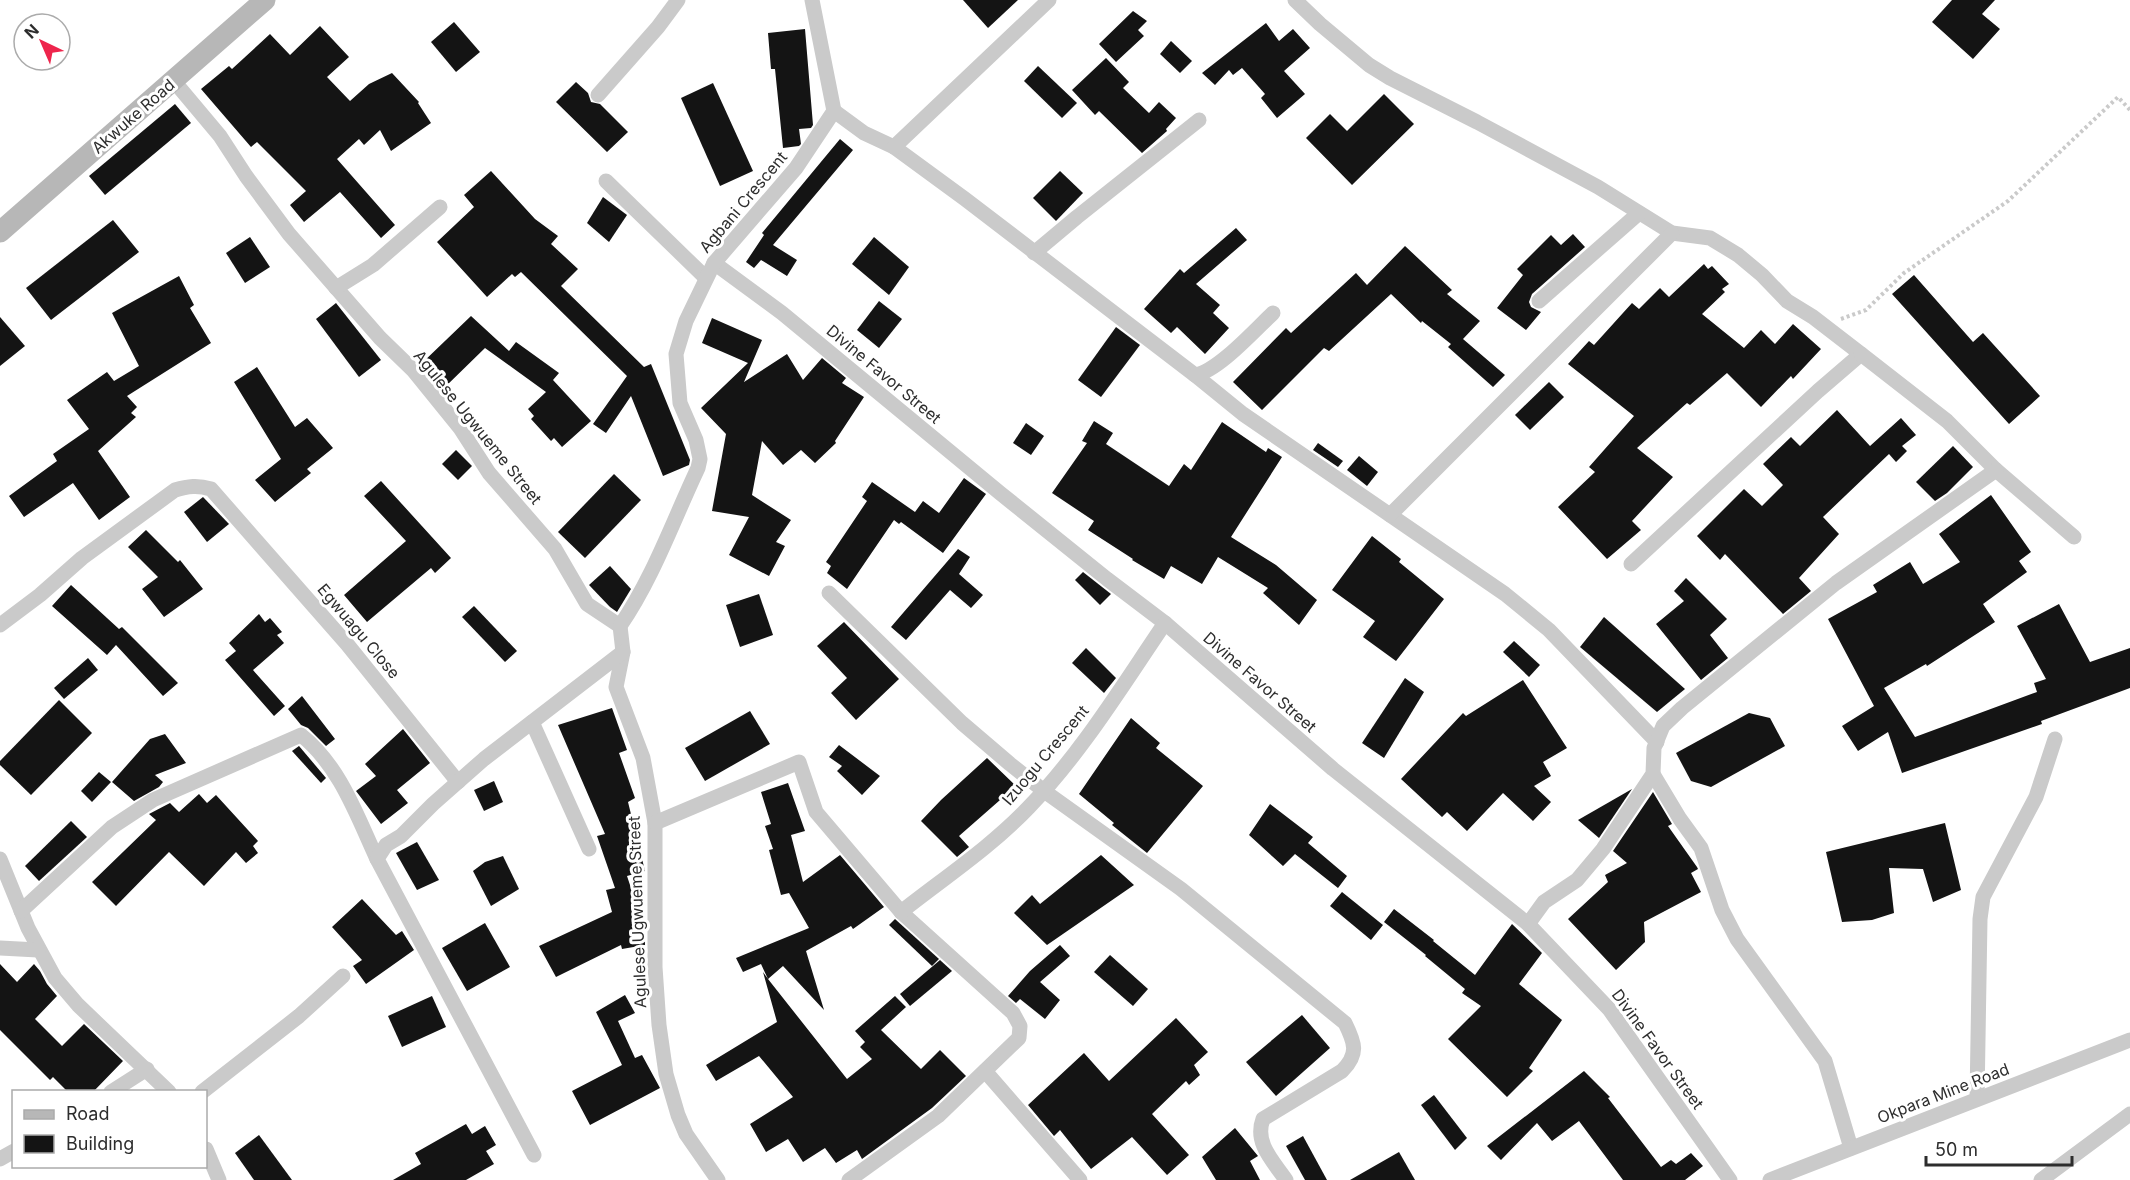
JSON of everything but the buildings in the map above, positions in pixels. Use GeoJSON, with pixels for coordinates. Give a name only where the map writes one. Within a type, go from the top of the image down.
{"type":"FeatureCollection","features":[{"type":"Feature","properties":{"kind":"main road","name":"Akwuke Road"},"geometry":{"type":"LineString","coordinates":[[0,232],[265,0]]}},
{"type":"Feature","properties":{"kind":"street"},"geometry":{"type":"LineString","coordinates":[[597,95],[658,27],[678,0]]}},
{"type":"Feature","properties":{"kind":"street"},"geometry":{"type":"LineString","coordinates":[[812,0],[834,111],[864,133],[894,147],[965,199],[1243,414],[1505,594],[1549,630],[1657,742]]}},
{"type":"Feature","properties":{"kind":"street"},"geometry":{"type":"LineString","coordinates":[[894,147],[1049,0]]}},
{"type":"Feature","properties":{"kind":"street"},"geometry":{"type":"LineString","coordinates":[[1295,0],[1369,65],[1390,78],[1588,181],[1672,233],[1710,238],[1729,249],[1762,275],[1787,302],[1813,316],[1947,421],[1996,470],[2074,537]]}},
{"type":"Feature","properties":{"kind":"street","name":"Agulese Ugwueme Street"},"geometry":{"type":"LineString","coordinates":[[173,80],[220,136],[289,234],[380,338],[413,370],[460,428],[489,473],[555,549],[587,604],[620,626],[623,652],[616,687],[643,758],[655,823],[655,967],[659,1025],[666,1074],[686,1134],[718,1180]]}},
{"type":"Feature","properties":{"kind":"street","name":"Agbani Crescent"},"geometry":{"type":"LineString","coordinates":[[620,626],[646,581],[698,468],[700,459],[696,440],[680,404],[676,354],[687,321],[714,263],[796,168],[834,111]]}},
{"type":"Feature","properties":{"kind":"street"},"geometry":{"type":"LineString","coordinates":[[1034,253],[1199,120]]}},
{"type":"Feature","properties":{"kind":"street"},"geometry":{"type":"LineString","coordinates":[[606,181],[706,278]]}},
{"type":"Feature","properties":{"kind":"street"},"geometry":{"type":"LineString","coordinates":[[336,288],[373,265],[440,207]]}},
{"type":"Feature","properties":{"kind":"street"},"geometry":{"type":"LineString","coordinates":[[1539,302],[1639,213]]}},
{"type":"Feature","properties":{"kind":"street"},"geometry":{"type":"LineString","coordinates":[[1390,515],[1672,233]]}},
{"type":"Feature","properties":{"kind":"street","name":"Divine Favor Street"},"geometry":{"type":"LineString","coordinates":[[714,263],[782,313],[1000,493],[1165,623],[1333,769],[1528,924],[1609,1009],[1730,1180]]}},
{"type":"Feature","properties":{"kind":"street"},"geometry":{"type":"LineString","coordinates":[[1195,375],[1204,374],[1215,366],[1273,313]]}},
{"type":"Feature","properties":{"kind":"street"},"geometry":{"type":"LineString","coordinates":[[1630,564],[1861,354]]}},
{"type":"Feature","properties":{"kind":"street"},"geometry":{"type":"LineString","coordinates":[[1528,924],[1544,902],[1576,880],[1603,849],[1653,774],[1654,748],[1663,726],[1836,583],[1996,470]]}},
{"type":"Feature","properties":{"kind":"street","name":"Egwuagu Close"},"geometry":{"type":"LineString","coordinates":[[0,625],[40,595],[75,563],[175,490],[188,486],[211,489],[347,644],[458,782]]}},
{"type":"Feature","properties":{"kind":"street"},"geometry":{"type":"LineString","coordinates":[[829,593],[962,723],[1044,790],[1181,889],[1345,1023],[1354,1041],[1351,1062],[1342,1071],[1263,1119],[1259,1129],[1260,1141],[1286,1180]]}},
{"type":"Feature","properties":{"kind":"street","name":"Izuogu Crescent"},"geometry":{"type":"LineString","coordinates":[[901,912],[981,850],[1028,808],[1083,743],[1165,623]]}},
{"type":"Feature","properties":{"kind":"street"},"geometry":{"type":"LineString","coordinates":[[378,859],[386,845],[400,836],[458,782],[623,652]]}},
{"type":"Feature","properties":{"kind":"street"},"geometry":{"type":"LineString","coordinates":[[532,722],[589,849]]}},
{"type":"Feature","properties":{"kind":"street"},"geometry":{"type":"LineString","coordinates":[[21,911],[112,827],[153,800],[301,735],[312,743],[337,774],[378,859],[534,1155]]}},
{"type":"Feature","properties":{"kind":"street"},"geometry":{"type":"LineString","coordinates":[[1977,1099],[1980,919],[1983,897],[2036,797],[2055,740]]}},
{"type":"Feature","properties":{"kind":"street"},"geometry":{"type":"LineString","coordinates":[[655,823],[799,762],[816,812],[901,912],[1013,1013],[1020,1026],[1019,1038],[938,1116],[849,1180]]}},
{"type":"Feature","properties":{"kind":"street"},"geometry":{"type":"LineString","coordinates":[[1653,774],[1680,819],[1701,848],[1722,910],[1737,939],[1825,1061],[1851,1148]]}},
{"type":"Feature","properties":{"kind":"street"},"geometry":{"type":"LineString","coordinates":[[0,859],[38,950],[68,995],[167,1090]]}},
{"type":"Feature","properties":{"kind":"street"},"geometry":{"type":"LineString","coordinates":[[0,948],[38,950]]}},
{"type":"Feature","properties":{"kind":"street"},"geometry":{"type":"LineString","coordinates":[[205,1090],[299,1016],[343,976]]}},
{"type":"Feature","properties":{"kind":"street","name":"Okpara Mine Road"},"geometry":{"type":"LineString","coordinates":[[1770,1180],[2130,1040]]}},
{"type":"Feature","properties":{"kind":"street"},"geometry":{"type":"LineString","coordinates":[[114,1090],[147,1069]]}},
{"type":"Feature","properties":{"kind":"street"},"geometry":{"type":"LineString","coordinates":[[985,1071],[1080,1180]]}},
{"type":"Feature","properties":{"kind":"street"},"geometry":{"type":"LineString","coordinates":[[2041,1180],[2130,1114]]}},
{"type":"Feature","properties":{"kind":"street"},"geometry":{"type":"LineString","coordinates":[[207,1151],[219,1180]]}},
{"type":"Feature","properties":{"kind":"path"},"geometry":{"type":"LineString","coordinates":[[1824,325],[1866,310],[1904,273],[2008,201],[2118,97],[2130,110]]}}]}
